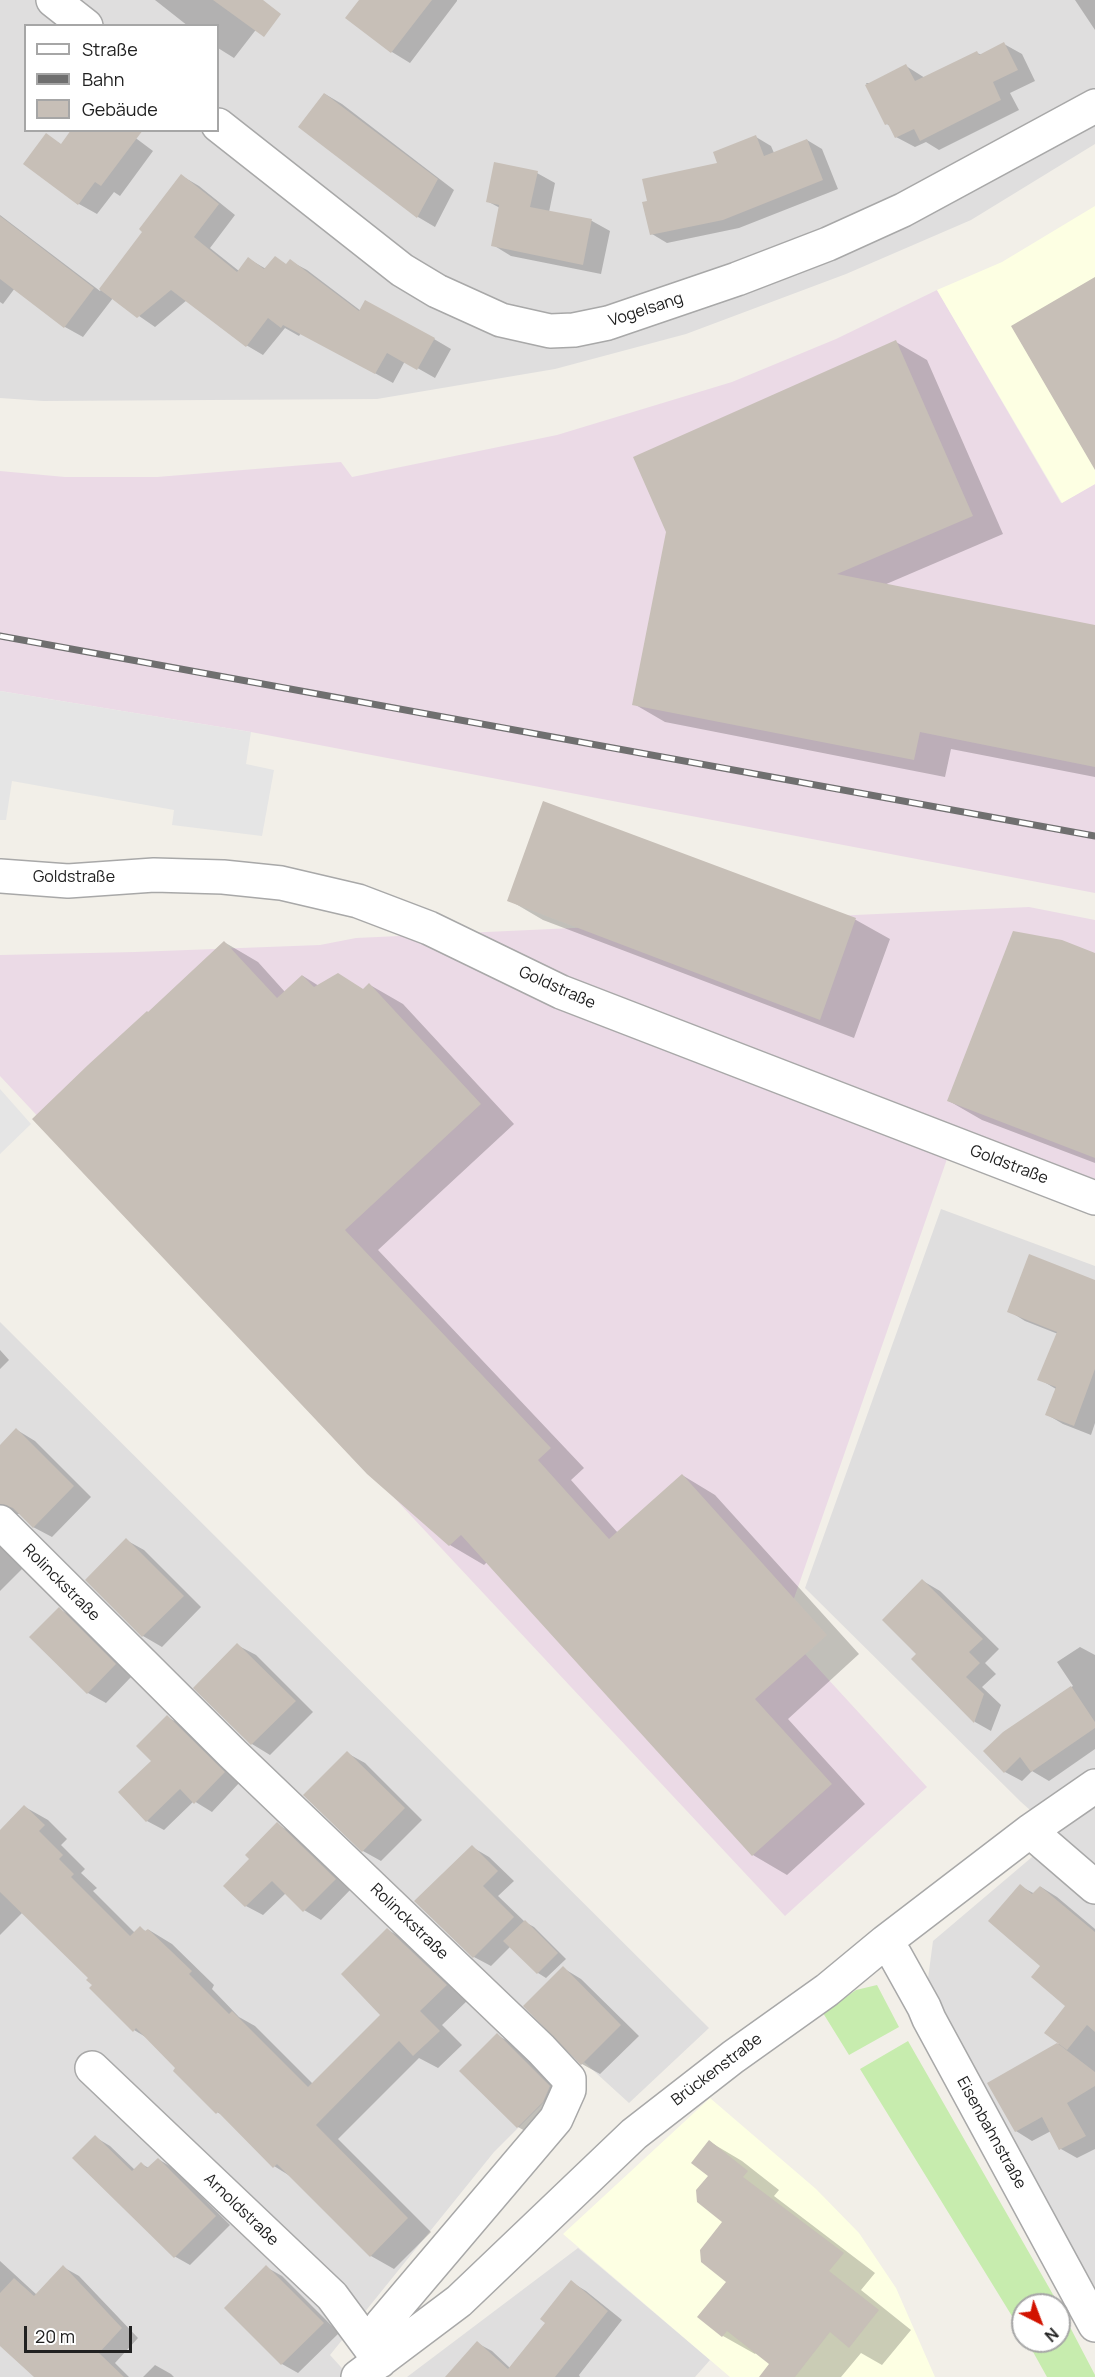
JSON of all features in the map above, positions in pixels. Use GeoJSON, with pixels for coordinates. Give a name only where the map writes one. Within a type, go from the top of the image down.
{"type":"FeatureCollection","features":[{"type":"Feature","properties":{"kind":"street"},"geometry":{"type":"LineString","coordinates":[[53,0],[83,24]]}},
{"type":"Feature","properties":{"kind":"street","name":"Vogelsang"},"geometry":{"type":"LineString","coordinates":[[219,126],[402,270],[437,291],[501,320],[550,331],[574,330],[608,323],[828,244],[903,210],[1095,106]]}},
{"type":"Feature","properties":{"kind":"street","name":"Goldstraße"},"geometry":{"type":"LineString","coordinates":[[0,876],[68,881],[154,875],[223,877],[281,883],[358,901],[429,928],[561,992],[1095,1198]]}},
{"type":"Feature","properties":{"kind":"street","name":"Rolinckstraße"},"geometry":{"type":"LineString","coordinates":[[0,1522],[233,1754],[541,2049],[569,2079],[569,2091],[556,2119],[382,2324],[369,2369]]}},
{"type":"Feature","properties":{"kind":"street","name":"Brückenstraße"},"geometry":{"type":"LineString","coordinates":[[369,2369],[459,2301],[634,2134],[733,2057],[827,1990],[885,1942],[1030,1831],[1095,1786]]}},
{"type":"Feature","properties":{"kind":"street"},"geometry":{"type":"LineString","coordinates":[[1030,1831],[1095,1887]]}},
{"type":"Feature","properties":{"kind":"street","name":"Eisenbahnstraße"},"geometry":{"type":"LineString","coordinates":[[885,1942],[895,1955],[924,2007],[1095,2325]]}},
{"type":"Feature","properties":{"kind":"street","name":"Arnoldstraße"},"geometry":{"type":"LineString","coordinates":[[92,2068],[332,2296],[369,2369]]}},
{"type":"Feature","properties":{"kind":"shaded area"},"geometry":{"type":"Polygon","coordinates":[[[0,0],[1095,0],[1095,144],[971,220],[846,274],[686,334],[555,369],[377,399],[43,401],[0,398],[0,0]]]}},
{"type":"Feature","properties":{"kind":"shaded area"},"geometry":{"type":"Polygon","coordinates":[[[1095,206],[1095,484],[1062,503],[937,290],[1002,262],[1095,206]]]}},
{"type":"Feature","properties":{"kind":"shaded area"},"geometry":{"type":"Polygon","coordinates":[[[937,290],[1061,503],[1095,484],[1095,893],[251,732],[0,691],[0,471],[65,477],[157,477],[341,462],[352,477],[557,435],[732,382],[836,339],[937,290]]]}},
{"type":"Feature","properties":{"kind":"shaded area"},"geometry":{"type":"Polygon","coordinates":[[[0,691],[251,732],[246,764],[274,770],[262,836],[172,825],[174,810],[12,781],[6,820],[0,820],[0,691]]]}},
{"type":"Feature","properties":{"kind":"shaded area"},"geometry":{"type":"Polygon","coordinates":[[[1029,907],[1095,920],[1095,1190],[955,1136],[783,1630],[927,1787],[785,1916],[0,1076],[0,955],[320,945],[356,938],[1029,907]]]}},
{"type":"Feature","properties":{"kind":"shaded area"},"geometry":{"type":"Polygon","coordinates":[[[0,1089],[31,1124],[0,1154],[0,1089]]]}},
{"type":"Feature","properties":{"kind":"shaded area"},"geometry":{"type":"Polygon","coordinates":[[[941,1209],[1095,1266],[1095,2287],[1019,2155],[927,1986],[933,1941],[1058,1835],[1021,1802],[805,1588],[941,1209]]]}},
{"type":"Feature","properties":{"kind":"shaded area"},"geometry":{"type":"Polygon","coordinates":[[[0,1322],[709,2028],[629,2103],[584,2062],[494,2152],[330,2355],[350,2377],[0,2377],[0,1322]]]}},
{"type":"Feature","properties":{"kind":"shaded area"},"geometry":{"type":"Polygon","coordinates":[[[710,2098],[816,2189],[859,2233],[896,2288],[935,2377],[730,2377],[563,2234],[710,2098]]]}},
{"type":"Feature","properties":{"kind":"shaded area"},"geometry":{"type":"Polygon","coordinates":[[[578,2248],[710,2360],[695,2377],[407,2377],[578,2248]]]}},
{"type":"Feature","properties":{"kind":"green space"},"geometry":{"type":"Polygon","coordinates":[[[877,1985],[899,2027],[849,2055],[823,2013],[856,1990],[877,1985]]]}},
{"type":"Feature","properties":{"kind":"green space"},"geometry":{"type":"Polygon","coordinates":[[[908,2041],[1052,2293],[1011,2293],[1011,2314],[860,2069],[908,2041]]]}},
{"type":"Feature","properties":{"kind":"green space"},"geometry":{"type":"Polygon","coordinates":[[[1071,2329],[1095,2377],[1047,2377],[1034,2353],[1071,2353],[1071,2329]]]}},
{"type":"Feature","properties":{"kind":"building"},"geometry":{"type":"Polygon","coordinates":[[[213,0],[263,0],[281,14],[264,37],[213,0]]]}},
{"type":"Feature","properties":{"kind":"building"},"geometry":{"type":"Polygon","coordinates":[[[359,0],[432,0],[391,53],[345,18],[359,0]]]}},
{"type":"Feature","properties":{"kind":"building"},"geometry":{"type":"Polygon","coordinates":[[[1004,42],[1018,70],[993,82],[1001,100],[920,141],[914,129],[895,138],[888,124],[885,125],[865,85],[906,64],[915,81],[977,51],[979,55],[1004,42]]]}},
{"type":"Feature","properties":{"kind":"building"},"geometry":{"type":"Polygon","coordinates":[[[324,93],[438,179],[417,218],[298,127],[324,93]]]}},
{"type":"Feature","properties":{"kind":"building"},"geometry":{"type":"Polygon","coordinates":[[[70,132],[142,132],[101,186],[95,182],[78,205],[23,164],[46,133],[61,144],[70,132]]]}},
{"type":"Feature","properties":{"kind":"building"},"geometry":{"type":"Polygon","coordinates":[[[756,135],[764,156],[807,139],[823,180],[723,220],[650,235],[642,202],[647,201],[642,179],[717,163],[713,152],[756,135]]]}},
{"type":"Feature","properties":{"kind":"building"},"geometry":{"type":"Polygon","coordinates":[[[494,162],[538,171],[530,207],[592,219],[583,265],[491,246],[499,205],[486,202],[494,162]]]}},
{"type":"Feature","properties":{"kind":"building"},"geometry":{"type":"Polygon","coordinates":[[[181,174],[219,204],[194,237],[237,272],[248,257],[264,269],[275,256],[286,264],[290,259],[359,311],[365,300],[435,338],[417,370],[387,353],[375,374],[283,325],[281,328],[268,318],[246,347],[171,290],[137,318],[99,289],[142,232],[139,229],[181,174]]]}},
{"type":"Feature","properties":{"kind":"building"},"geometry":{"type":"Polygon","coordinates":[[[0,216],[94,288],[64,328],[0,279],[0,216]]]}},
{"type":"Feature","properties":{"kind":"building"},"geometry":{"type":"Polygon","coordinates":[[[1095,277],[1095,470],[1011,326],[1095,277]]]}},
{"type":"Feature","properties":{"kind":"building"},"geometry":{"type":"Polygon","coordinates":[[[896,340],[973,516],[837,574],[1095,625],[1095,767],[920,732],[914,760],[632,705],[666,532],[633,457],[896,340]]]}},
{"type":"Feature","properties":{"kind":"building"},"geometry":{"type":"Polygon","coordinates":[[[543,801],[856,918],[820,1020],[507,901],[543,801]]]}},
{"type":"Feature","properties":{"kind":"building"},"geometry":{"type":"Polygon","coordinates":[[[1013,931],[1062,940],[1095,953],[1095,1158],[947,1101],[1013,931]]]}},
{"type":"Feature","properties":{"kind":"building"},"geometry":{"type":"Polygon","coordinates":[[[224,941],[277,998],[302,975],[314,987],[338,973],[363,989],[369,983],[481,1104],[345,1230],[551,1448],[538,1460],[609,1539],[682,1474],[827,1635],[755,1699],[832,1784],[752,1856],[461,1535],[449,1546],[367,1474],[32,1119],[224,941]]]}},
{"type":"Feature","properties":{"kind":"building"},"geometry":{"type":"Polygon","coordinates":[[[1029,1254],[1095,1280],[1095,1369],[1074,1426],[1045,1415],[1056,1387],[1037,1380],[1057,1332],[1007,1312],[1029,1254]]]}},
{"type":"Feature","properties":{"kind":"building"},"geometry":{"type":"Polygon","coordinates":[[[16,1428],[74,1486],[33,1528],[13,1508],[0,1504],[0,1445],[16,1428]]]}},
{"type":"Feature","properties":{"kind":"building"},"geometry":{"type":"Polygon","coordinates":[[[126,1538],[184,1596],[142,1637],[85,1580],[126,1538]]]}},
{"type":"Feature","properties":{"kind":"building"},"geometry":{"type":"Polygon","coordinates":[[[922,1579],[983,1639],[969,1652],[980,1663],[966,1677],[984,1694],[974,1723],[911,1659],[916,1654],[882,1620],[922,1579]]]}},
{"type":"Feature","properties":{"kind":"building"},"geometry":{"type":"Polygon","coordinates":[[[59,1607],[116,1664],[87,1694],[29,1637],[59,1607]]]}},
{"type":"Feature","properties":{"kind":"building"},"geometry":{"type":"Polygon","coordinates":[[[237,1643],[296,1701],[251,1745],[193,1688],[237,1643]]]}},
{"type":"Feature","properties":{"kind":"building"},"geometry":{"type":"Polygon","coordinates":[[[1071,1686],[1095,1722],[1095,1728],[1031,1772],[1020,1757],[1004,1773],[983,1751],[1003,1732],[1071,1686]]]}},
{"type":"Feature","properties":{"kind":"building"},"geometry":{"type":"Polygon","coordinates":[[[167,1715],[225,1772],[194,1804],[180,1789],[146,1822],[118,1792],[151,1761],[136,1746],[167,1715]]]}},
{"type":"Feature","properties":{"kind":"building"},"geometry":{"type":"Polygon","coordinates":[[[347,1751],[405,1808],[362,1852],[303,1795],[347,1751]]]}},
{"type":"Feature","properties":{"kind":"building"},"geometry":{"type":"Polygon","coordinates":[[[24,1805],[45,1825],[39,1831],[63,1855],[59,1859],[74,1874],[71,1877],[130,1936],[140,1926],[145,1931],[148,1929],[192,1971],[189,1974],[229,2014],[232,2011],[308,2087],[380,2015],[341,1974],[387,1928],[447,1985],[420,2011],[440,2031],[413,2056],[399,2041],[316,2125],[408,2218],[370,2257],[277,2164],[273,2168],[218,2112],[216,2114],[173,2071],[175,2068],[136,2028],[133,2032],[89,1988],[92,1985],[86,1980],[88,1978],[0,1892],[0,1830],[24,1805]]]}},
{"type":"Feature","properties":{"kind":"building"},"geometry":{"type":"Polygon","coordinates":[[[277,1822],[336,1879],[303,1912],[272,1881],[245,1907],[223,1886],[249,1859],[245,1855],[277,1822]]]}},
{"type":"Feature","properties":{"kind":"building"},"geometry":{"type":"Polygon","coordinates":[[[472,1845],[498,1871],[483,1886],[514,1917],[473,1958],[414,1901],[472,1845]]]}},
{"type":"Feature","properties":{"kind":"building"},"geometry":{"type":"Polygon","coordinates":[[[1020,1884],[1032,1894],[1040,1886],[1095,1932],[1095,2032],[1087,2025],[1067,2050],[1044,2033],[1065,2006],[1031,1977],[1040,1966],[988,1921],[1020,1884]]]}},
{"type":"Feature","properties":{"kind":"building"},"geometry":{"type":"Polygon","coordinates":[[[525,1920],[558,1953],[537,1974],[503,1941],[525,1920]]]}},
{"type":"Feature","properties":{"kind":"building"},"geometry":{"type":"Polygon","coordinates":[[[563,1966],[621,2025],[581,2065],[523,2006],[563,1966]]]}},
{"type":"Feature","properties":{"kind":"building"},"geometry":{"type":"Polygon","coordinates":[[[497,2033],[550,2086],[543,2102],[517,2128],[459,2071],[497,2033]]]}},
{"type":"Feature","properties":{"kind":"building"},"geometry":{"type":"Polygon","coordinates":[[[1057,2043],[1095,2072],[1095,2086],[1067,2103],[1086,2136],[1059,2150],[1042,2117],[1015,2132],[987,2083],[1057,2043]]]}},
{"type":"Feature","properties":{"kind":"building"},"geometry":{"type":"Polygon","coordinates":[[[95,2135],[132,2171],[141,2162],[147,2168],[158,2158],[216,2216],[174,2258],[72,2158],[95,2135]]]}},
{"type":"Feature","properties":{"kind":"building"},"geometry":{"type":"Polygon","coordinates":[[[709,2140],[748,2171],[743,2177],[844,2253],[829,2271],[879,2310],[849,2348],[830,2332],[795,2377],[759,2377],[769,2364],[727,2331],[722,2337],[697,2317],[726,2282],[701,2262],[700,2250],[722,2222],[697,2202],[696,2190],[708,2176],[691,2163],[709,2140]]]}},
{"type":"Feature","properties":{"kind":"building"},"geometry":{"type":"Polygon","coordinates":[[[63,2265],[122,2328],[99,2353],[124,2377],[34,2377],[0,2346],[0,2293],[14,2278],[34,2296],[63,2265]]]}},
{"type":"Feature","properties":{"kind":"building"},"geometry":{"type":"Polygon","coordinates":[[[266,2265],[324,2323],[281,2365],[224,2308],[266,2265]]]}},
{"type":"Feature","properties":{"kind":"building"},"geometry":{"type":"Polygon","coordinates":[[[571,2280],[608,2311],[555,2377],[445,2377],[477,2341],[508,2369],[545,2323],[540,2319],[571,2280]]]}},
{"type":"Feature","properties":{"kind":"railway"},"geometry":{"type":"LineString","coordinates":[[0,636],[1095,836]]}}]}
